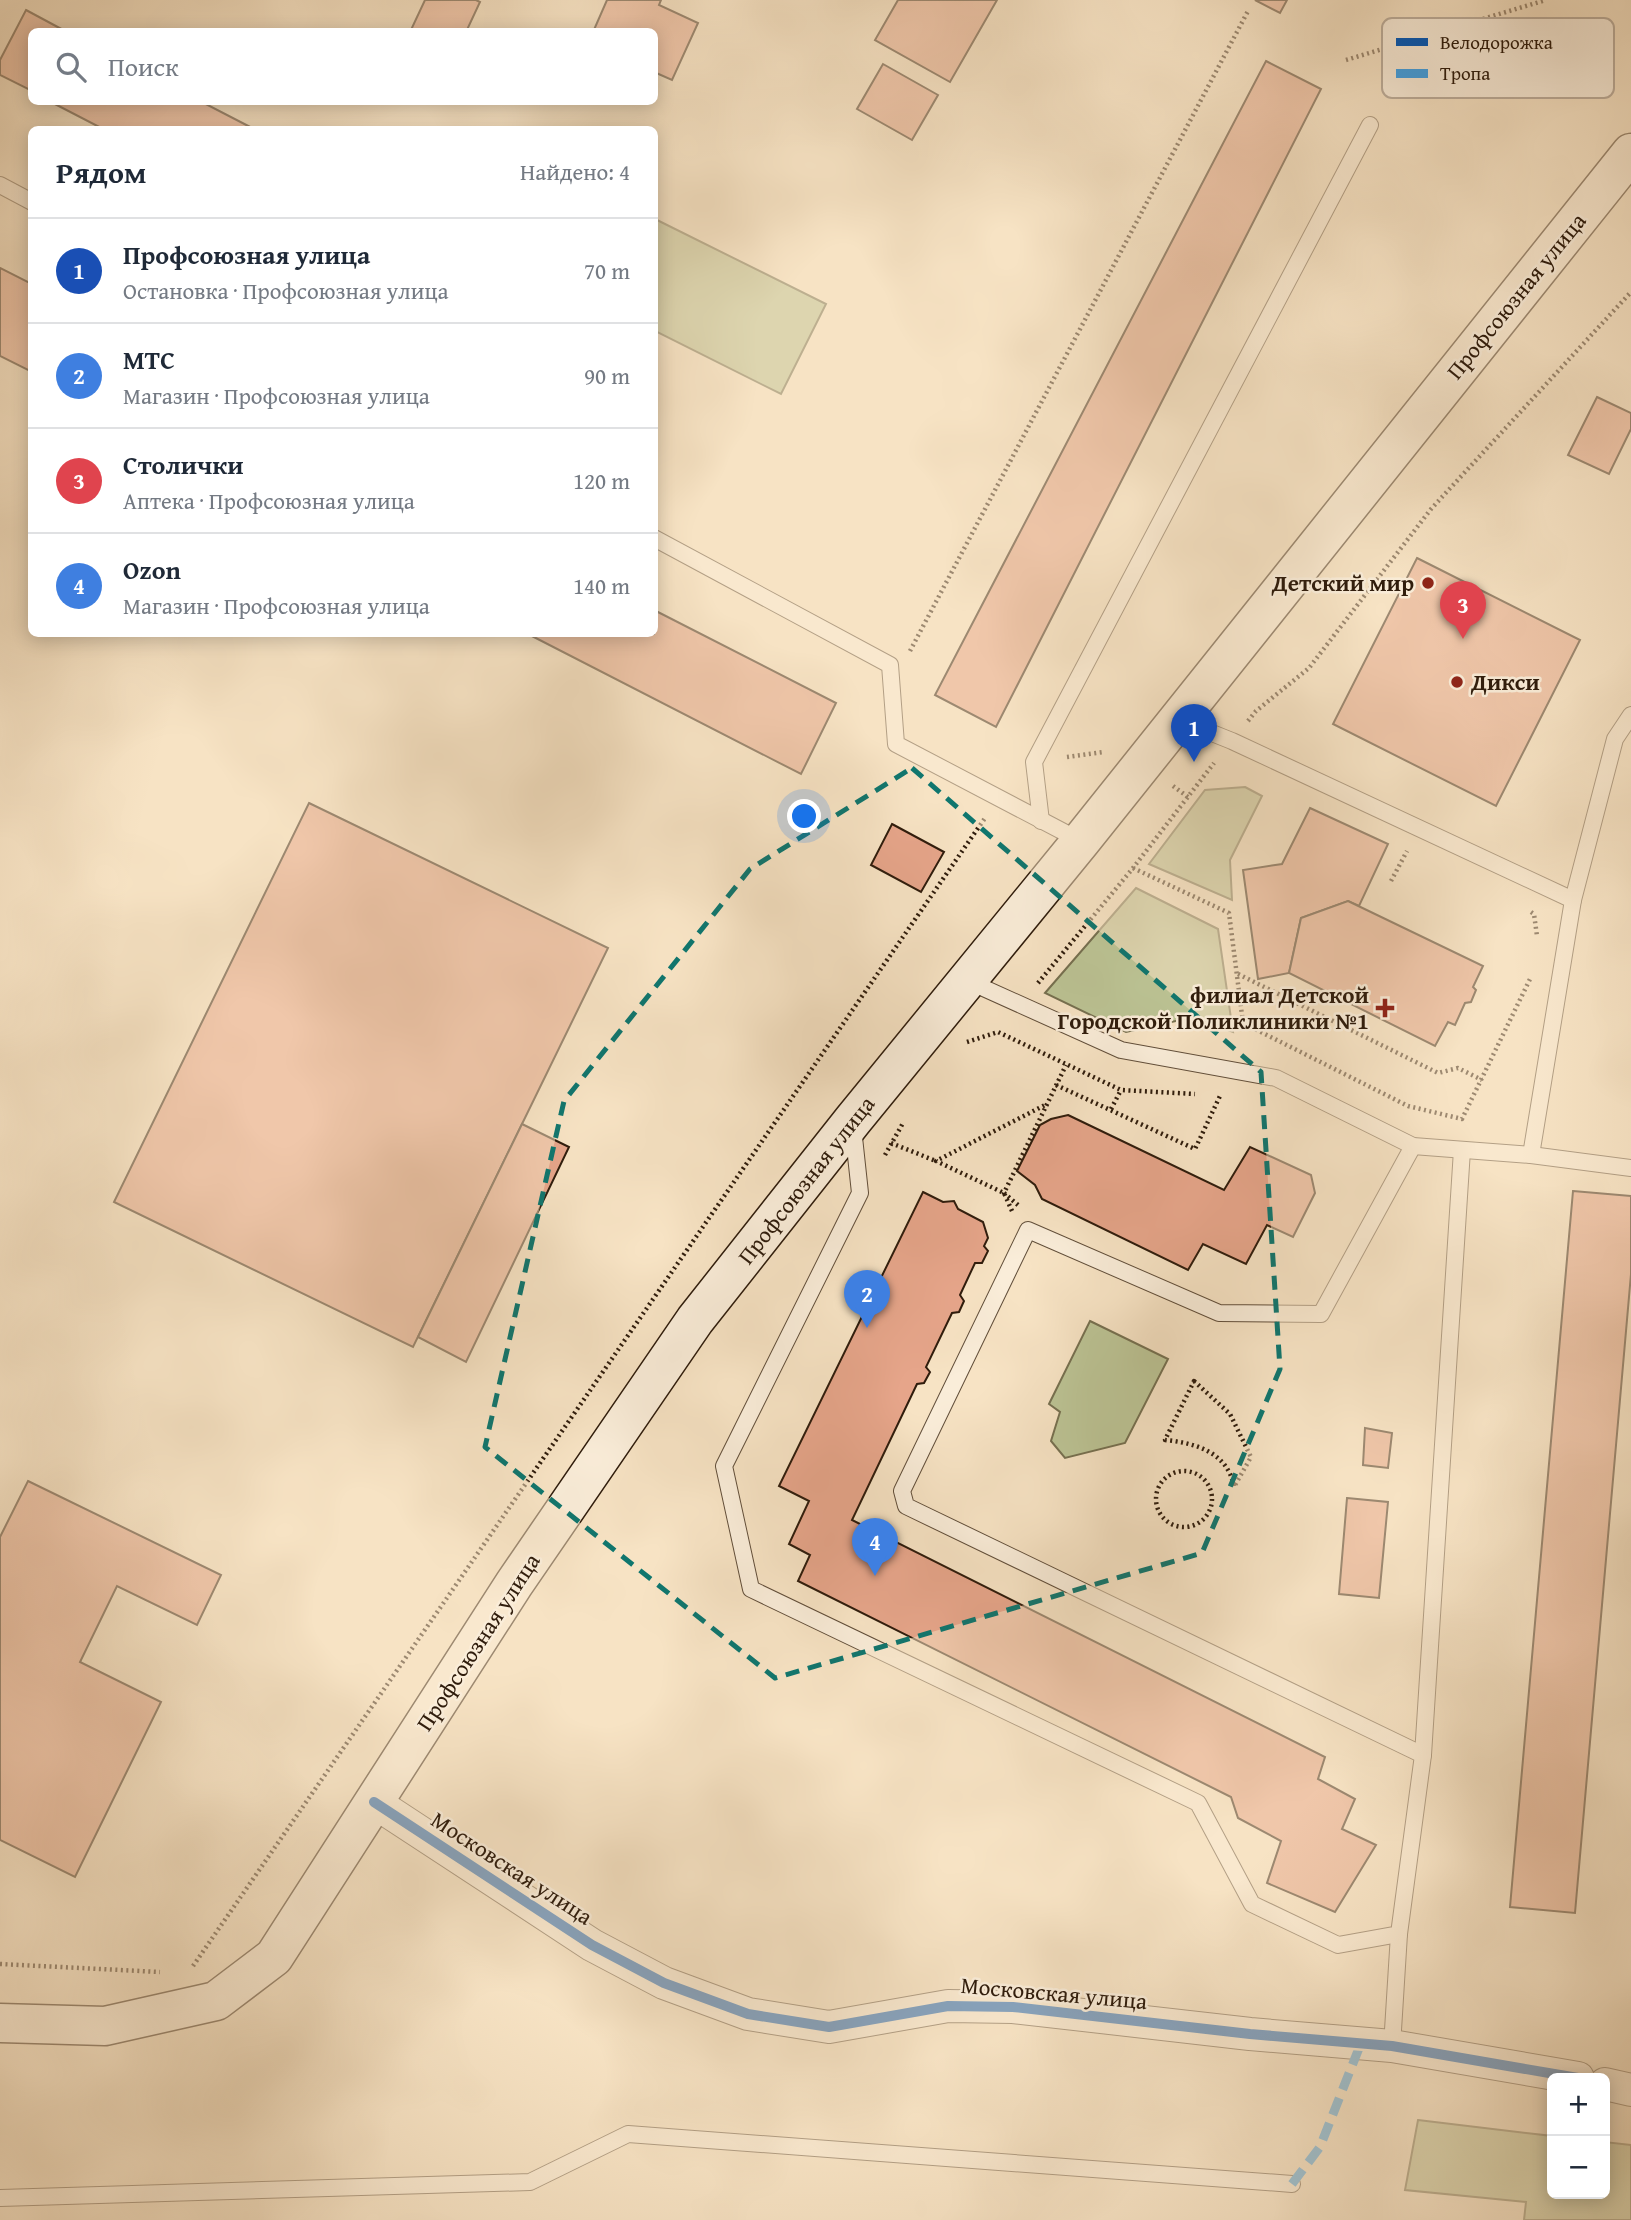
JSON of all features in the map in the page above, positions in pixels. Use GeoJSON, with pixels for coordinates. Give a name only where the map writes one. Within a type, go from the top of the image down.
{"type":"FeatureCollection","features":[{"type":"Feature","properties":{"kind":"main road","name":"Профсоюзная улица"},"geometry":{"type":"LineString","coordinates":[[0,2023],[105,2026],[216,2001],[274,1957],[514,1584],[695,1320],[1631,153]]}},
{"type":"Feature","properties":{"kind":"street","name":"Московская улица"},"geometry":{"type":"LineString","coordinates":[[374,1802],[592,1945],[664,1983],[748,2014],[829,2027],[948,2006],[1013,2007],[1250,2034],[1392,2046],[1549,2073]]}},
{"type":"Feature","properties":{"kind":"street"},"geometry":{"type":"LineString","coordinates":[[1610,2085],[1631,2090]]}},
{"type":"Feature","properties":{"kind":"lane"},"geometry":{"type":"LineString","coordinates":[[1041,821],[1034,762],[1370,125]]}},
{"type":"Feature","properties":{"kind":"lane"},"geometry":{"type":"LineString","coordinates":[[0,185],[28,200]]}},
{"type":"Feature","properties":{"kind":"lane"},"geometry":{"type":"LineString","coordinates":[[658,540],[891,665],[896,744],[1080,841]]}},
{"type":"Feature","properties":{"kind":"lane"},"geometry":{"type":"LineString","coordinates":[[1531,1155],[1573,900],[1615,739],[1631,715]]}},
{"type":"Feature","properties":{"kind":"lane"},"geometry":{"type":"LineString","coordinates":[[1177,719],[1232,740],[1573,900]]}},
{"type":"Feature","properties":{"kind":"lane"},"geometry":{"type":"LineString","coordinates":[[966,980],[1121,1050],[1276,1078],[1413,1146],[1531,1155],[1631,1168]]}},
{"type":"Feature","properties":{"kind":"lane"},"geometry":{"type":"LineString","coordinates":[[853,1120],[860,1193],[724,1466],[751,1589],[1198,1803],[1252,1904],[1338,1945],[1399,1934]]}},
{"type":"Feature","properties":{"kind":"lane"},"geometry":{"type":"LineString","coordinates":[[1413,1146],[1321,1314],[1219,1313],[1028,1230],[902,1491],[906,1506],[1423,1755]]}},
{"type":"Feature","properties":{"kind":"lane"},"geometry":{"type":"LineString","coordinates":[[1392,2046],[1399,1934],[1423,1755],[1462,1150]]}},
{"type":"Feature","properties":{"kind":"lane"},"geometry":{"type":"LineString","coordinates":[[0,2198],[530,2182],[628,2134],[1292,2184]]}},
{"type":"Feature","properties":{"kind":"path"},"geometry":{"type":"LineString","coordinates":[[1486,18],[1546,0]]}},
{"type":"Feature","properties":{"kind":"path"},"geometry":{"type":"LineString","coordinates":[[891,665],[905,661],[1248,11]]}},
{"type":"Feature","properties":{"kind":"path"},"geometry":{"type":"LineString","coordinates":[[1346,60],[1382,49]]}},
{"type":"Feature","properties":{"kind":"path"},"geometry":{"type":"LineString","coordinates":[[998,1032],[1133,867],[1255,711],[1309,668],[1432,509],[1631,292]]}},
{"type":"Feature","properties":{"kind":"path"},"geometry":{"type":"LineString","coordinates":[[1034,762],[1111,751]]}},
{"type":"Feature","properties":{"kind":"path"},"geometry":{"type":"LineString","coordinates":[[188,1974],[998,798]]}},
{"type":"Feature","properties":{"kind":"path"},"geometry":{"type":"LineString","coordinates":[[1391,881],[1406,851],[1418,856]]}},
{"type":"Feature","properties":{"kind":"path"},"geometry":{"type":"LineString","coordinates":[[1133,867],[1229,913],[1243,1023],[1408,1105],[1462,1119],[1534,970]]}},
{"type":"Feature","properties":{"kind":"path"},"geometry":{"type":"LineString","coordinates":[[1523,908],[1534,914],[1539,947]]}},
{"type":"Feature","properties":{"kind":"path"},"geometry":{"type":"LineString","coordinates":[[1237,974],[1438,1073],[1458,1068],[1482,1080]]}},
{"type":"Feature","properties":{"kind":"path"},"geometry":{"type":"LineString","coordinates":[[1017,1222],[1004,1193],[1066,1065]]}},
{"type":"Feature","properties":{"kind":"path"},"geometry":{"type":"LineString","coordinates":[[1056,1085],[1195,1149],[1221,1095]]}},
{"type":"Feature","properties":{"kind":"path"},"geometry":{"type":"LineString","coordinates":[[1111,1109],[1121,1090],[1232,1095]]}},
{"type":"Feature","properties":{"kind":"path"},"geometry":{"type":"LineString","coordinates":[[936,1161],[1047,1103]]}},
{"type":"Feature","properties":{"kind":"path"},"geometry":{"type":"LineString","coordinates":[[891,1143],[1004,1193],[1020,1207]]}},
{"type":"Feature","properties":{"kind":"path"},"geometry":{"type":"LineString","coordinates":[[1194,1381],[1230,1413],[1251,1457],[1234,1487],[1228,1467],[1207,1449],[1195,1444],[1164,1440],[1194,1381]]}},
{"type":"Feature","properties":{"kind":"path"},"geometry":{"type":"LineString","coordinates":[[1180,1471],[1199,1474],[1206,1481],[1213,1498],[1208,1516],[1193,1527],[1183,1528],[1166,1521],[1156,1506],[1158,1488],[1163,1479],[1180,1471]]}},
{"type":"Feature","properties":{"kind":"path"},"geometry":{"type":"LineString","coordinates":[[0,1964],[161,1972]]}},
{"type":"Feature","properties":{"kind":"highlighted area"},"geometry":{"type":"Polygon","coordinates":[[[912,768],[1261,1072],[1280,1369],[1202,1553],[775,1678],[485,1447],[564,1101],[750,869],[912,768]]]}},
{"type":"Feature","properties":{"kind":"green space"},"geometry":{"type":"Polygon","coordinates":[[[658,220],[826,304],[781,394],[658,332],[658,220]]]}},
{"type":"Feature","properties":{"kind":"green space"},"geometry":{"type":"Polygon","coordinates":[[[1245,787],[1262,796],[1230,860],[1232,900],[1149,864],[1205,790],[1245,787]]]}},
{"type":"Feature","properties":{"kind":"green space"},"geometry":{"type":"Polygon","coordinates":[[[1136,888],[1218,929],[1233,1032],[1194,1017],[1126,1032],[1045,993],[1136,888]]]}},
{"type":"Feature","properties":{"kind":"green space"},"geometry":{"type":"Polygon","coordinates":[[[1090,1321],[1168,1359],[1125,1443],[1065,1458],[1051,1441],[1060,1412],[1049,1404],[1090,1321]]]}},
{"type":"Feature","properties":{"kind":"green space"},"geometry":{"type":"Polygon","coordinates":[[[1418,2120],[1547,2135],[1547,2199],[1610,2199],[1610,2143],[1631,2145],[1631,2220],[1524,2220],[1526,2202],[1405,2190],[1418,2120]]]}},
{"type":"Feature","properties":{"kind":"building"},"geometry":{"type":"Polygon","coordinates":[[[425,0],[480,2],[468,28],[412,28],[425,0]]]}},
{"type":"Feature","properties":{"kind":"building"},"geometry":{"type":"Polygon","coordinates":[[[607,0],[661,0],[659,5],[698,23],[672,80],[658,74],[658,28],[595,28],[607,0]]]}},
{"type":"Feature","properties":{"kind":"building"},"geometry":{"type":"Polygon","coordinates":[[[898,0],[997,0],[950,82],[875,40],[898,0]]]}},
{"type":"Feature","properties":{"kind":"building"},"geometry":{"type":"Polygon","coordinates":[[[1255,0],[1287,0],[1280,13],[1255,0]]]}},
{"type":"Feature","properties":{"kind":"building"},"geometry":{"type":"Polygon","coordinates":[[[26,10],[60,28],[28,28],[28,89],[0,75],[0,60],[26,10]]]}},
{"type":"Feature","properties":{"kind":"building"},"geometry":{"type":"Polygon","coordinates":[[[1266,61],[1321,89],[996,727],[935,695],[1266,61]]]}},
{"type":"Feature","properties":{"kind":"building"},"geometry":{"type":"Polygon","coordinates":[[[883,64],[938,95],[912,140],[857,109],[883,64]]]}},
{"type":"Feature","properties":{"kind":"building"},"geometry":{"type":"Polygon","coordinates":[[[57,105],[208,105],[248,126],[97,126],[57,105]]]}},
{"type":"Feature","properties":{"kind":"building"},"geometry":{"type":"Polygon","coordinates":[[[0,268],[28,282],[28,370],[0,356],[0,268]]]}},
{"type":"Feature","properties":{"kind":"building"},"geometry":{"type":"Polygon","coordinates":[[[1597,397],[1631,413],[1631,429],[1609,474],[1568,455],[1597,397]]]}},
{"type":"Feature","properties":{"kind":"building","name":"Дикси"},"geometry":{"type":"Polygon","coordinates":[[[1417,558],[1580,640],[1496,806],[1333,724],[1417,558]]]}},
{"type":"Feature","properties":{"kind":"building"},"geometry":{"type":"Polygon","coordinates":[[[658,612],[836,703],[801,774],[534,637],[658,637],[658,612]]]}},
{"type":"Feature","properties":{"kind":"building"},"geometry":{"type":"Polygon","coordinates":[[[309,803],[608,948],[413,1347],[114,1202],[309,803]]]}},
{"type":"Feature","properties":{"kind":"building"},"geometry":{"type":"Polygon","coordinates":[[[1310,808],[1388,844],[1359,906],[1348,901],[1301,918],[1289,973],[1258,979],[1243,870],[1282,864],[1310,808]]]}},
{"type":"Feature","properties":{"kind":"building"},"geometry":{"type":"Polygon","coordinates":[[[892,824],[944,852],[921,892],[871,865],[892,824]]]}},
{"type":"Feature","properties":{"kind":"building"},"geometry":{"type":"Polygon","coordinates":[[[1348,901],[1483,966],[1473,987],[1476,990],[1471,1002],[1465,1003],[1455,1025],[1448,1022],[1435,1046],[1289,973],[1301,918],[1348,901]]]}},
{"type":"Feature","properties":{"kind":"building"},"geometry":{"type":"Polygon","coordinates":[[[1068,1115],[1224,1190],[1250,1147],[1311,1175],[1315,1193],[1293,1237],[1267,1225],[1246,1264],[1203,1244],[1188,1270],[1042,1199],[1035,1185],[1017,1171],[1040,1125],[1068,1115]]]}},
{"type":"Feature","properties":{"kind":"building"},"geometry":{"type":"Polygon","coordinates":[[[522,1124],[569,1147],[466,1362],[418,1337],[522,1124]]]}},
{"type":"Feature","properties":{"kind":"building"},"geometry":{"type":"Polygon","coordinates":[[[1573,1191],[1631,1196],[1631,1274],[1575,1913],[1510,1907],[1573,1191]]]}},
{"type":"Feature","properties":{"kind":"building"},"geometry":{"type":"Polygon","coordinates":[[[923,1192],[943,1202],[954,1201],[958,1209],[983,1222],[988,1238],[984,1246],[988,1251],[982,1263],[975,1263],[960,1295],[964,1301],[959,1312],[952,1313],[926,1367],[930,1372],[924,1383],[917,1384],[852,1520],[1325,1757],[1318,1779],[1355,1799],[1342,1829],[1376,1845],[1335,1912],[1267,1883],[1281,1841],[1238,1818],[1231,1797],[798,1581],[810,1555],[789,1544],[809,1501],[779,1486],[923,1192]]]}},
{"type":"Feature","properties":{"kind":"building"},"geometry":{"type":"Polygon","coordinates":[[[1365,1428],[1392,1433],[1388,1468],[1363,1465],[1365,1428]]]}},
{"type":"Feature","properties":{"kind":"building"},"geometry":{"type":"Polygon","coordinates":[[[28,1481],[221,1575],[197,1625],[117,1586],[80,1662],[161,1702],[75,1877],[0,1840],[0,1537],[28,1481]]]}},
{"type":"Feature","properties":{"kind":"building"},"geometry":{"type":"Polygon","coordinates":[[[1347,1498],[1388,1502],[1379,1598],[1339,1594],[1347,1498]]]}},
{"type":"Feature","properties":{"kind":"marked path"},"geometry":{"type":"LineString","coordinates":[[1292,2184],[1320,2147],[1361,2043]]}},
{"type":"Feature","properties":{"kind":"cycle path"},"geometry":{"type":"LineString","coordinates":[[374,1802],[592,1945],[664,1983],[748,2014],[829,2027],[948,2006],[1013,2007],[1250,2034],[1392,2046],[1549,2073]]}},
{"type":"Feature","properties":{"kind":"place","name":"Детский мир"},"geometry":{"type":"Point","coordinates":[1428,583]}},
{"type":"Feature","properties":{"kind":"place","name":"Столички"},"geometry":{"type":"Point","coordinates":[1463,639]}},
{"type":"Feature","properties":{"kind":"place","name":"Дикси"},"geometry":{"type":"Point","coordinates":[1457,682]}},
{"type":"Feature","properties":{"kind":"place","name":"Профсоюзная улица"},"geometry":{"type":"Point","coordinates":[1194,762]}},
{"type":"Feature","properties":{"kind":"place","name":"филиал Детской Городской Поликлиники №1"},"geometry":{"type":"Point","coordinates":[1385,1008]}},
{"type":"Feature","properties":{"kind":"place","name":"МТС"},"geometry":{"type":"Point","coordinates":[867,1328]}},
{"type":"Feature","properties":{"kind":"place","name":"Ozon"},"geometry":{"type":"Point","coordinates":[875,1576]}}]}
